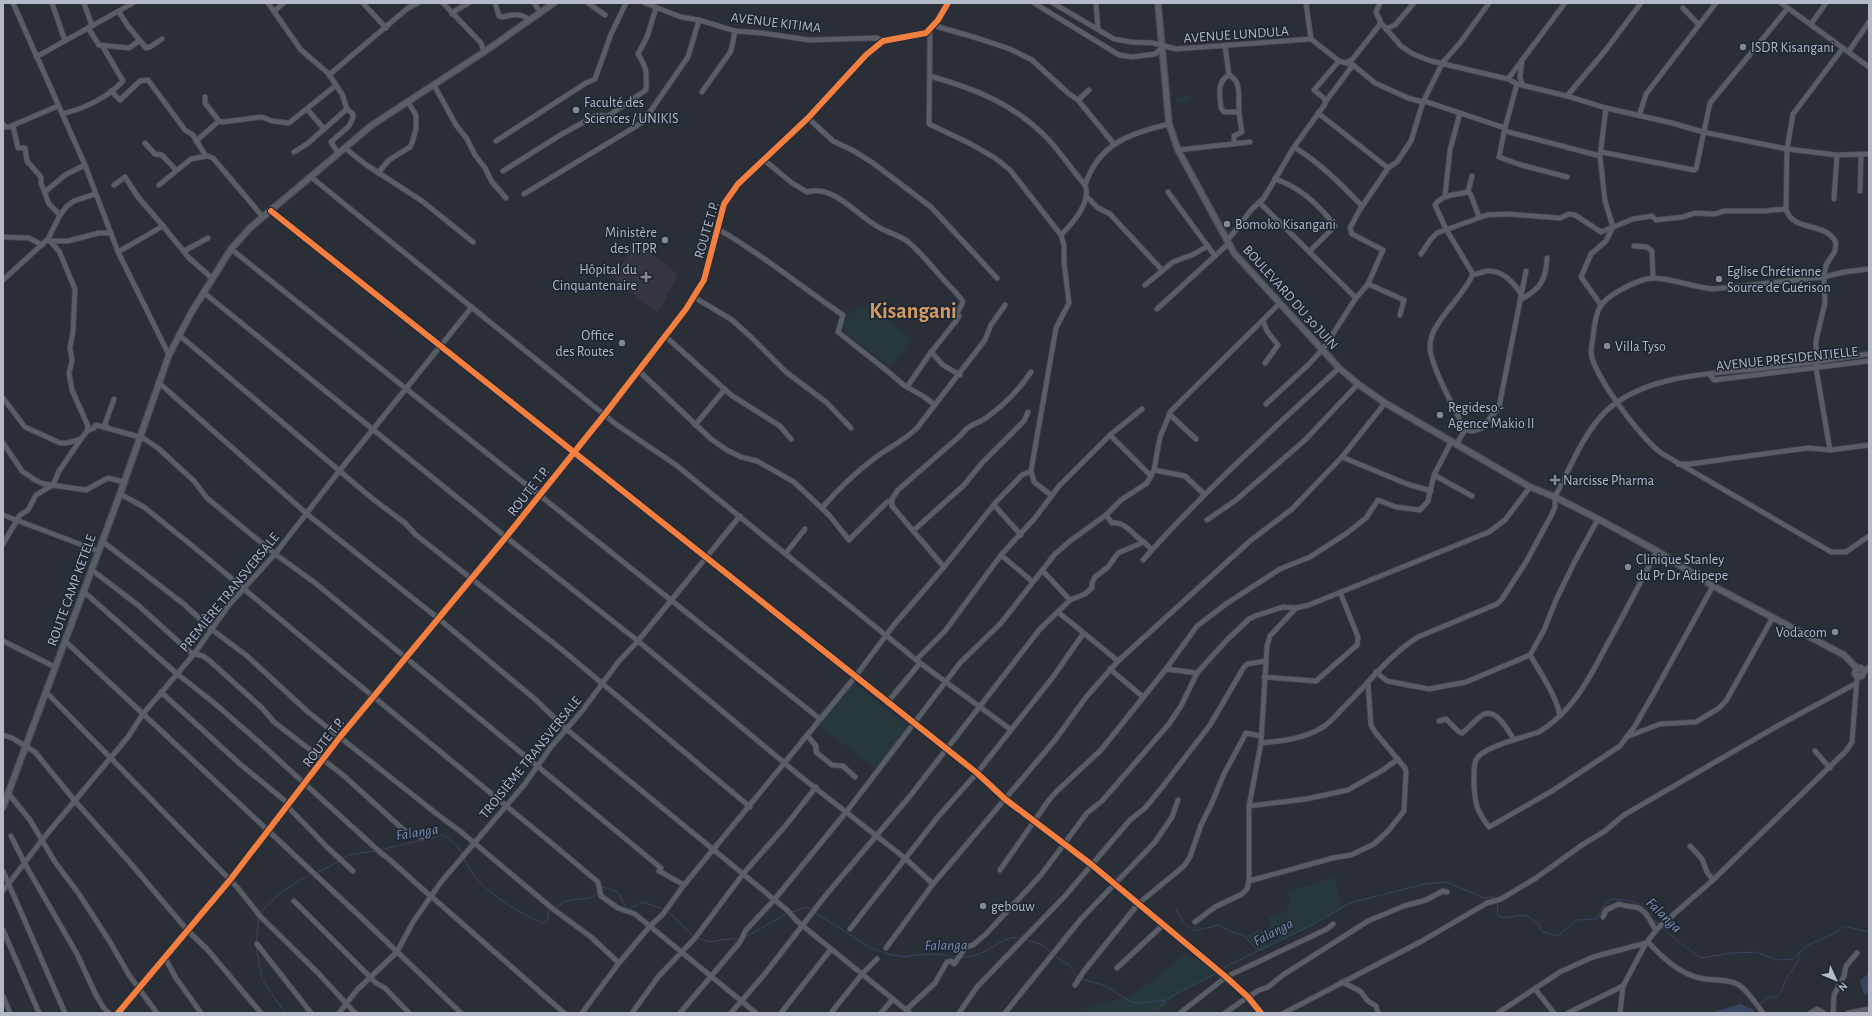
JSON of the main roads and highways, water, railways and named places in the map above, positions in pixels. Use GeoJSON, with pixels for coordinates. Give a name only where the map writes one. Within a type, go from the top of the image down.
{"type":"FeatureCollection","features":[{"type":"Feature","properties":{"kind":"water"},"geometry":{"type":"Polygon","coordinates":[[[1869,973],[1869,993],[1864,995],[1860,981],[1869,973]]]}},
{"type":"Feature","properties":{"kind":"water"},"geometry":{"type":"Polygon","coordinates":[[[1740,1004],[1755,1010],[1752,1013],[1710,1013],[1740,1004]]]}},
{"type":"Feature","properties":{"kind":"waterway","name":"Falanga"},"geometry":{"type":"LineString","coordinates":[[380,850],[444,835],[458,847],[462,854]]}},
{"type":"Feature","properties":{"kind":"waterway","name":"Falanga"},"geometry":{"type":"LineString","coordinates":[[343,858],[348,855],[375,851]]}},
{"type":"Feature","properties":{"kind":"waterway","name":"Falanga"},"geometry":{"type":"LineString","coordinates":[[463,857],[476,878],[508,905],[543,923],[548,920],[548,912],[551,910]]}},
{"type":"Feature","properties":{"kind":"waterway","name":"Falanga"},"geometry":{"type":"LineString","coordinates":[[317,873],[339,861]]}},
{"type":"Feature","properties":{"kind":"waterway","name":"Falanga"},"geometry":{"type":"LineString","coordinates":[[261,913],[270,902],[284,891],[312,874]]}},
{"type":"Feature","properties":{"kind":"waterway","name":"Falanga"},"geometry":{"type":"LineString","coordinates":[[1221,971],[1227,966],[1310,926],[1350,903],[1425,884],[1446,882],[1484,898],[1494,898]]}},
{"type":"Feature","properties":{"kind":"waterway","name":"Falanga"},"geometry":{"type":"LineString","coordinates":[[601,888],[604,887],[618,892],[626,908],[630,908],[643,902],[663,909]]}},
{"type":"Feature","properties":{"kind":"waterway","name":"Falanga"},"geometry":{"type":"LineString","coordinates":[[555,908],[567,901],[587,899],[598,892]]}},
{"type":"Feature","properties":{"kind":"waterway","name":"Falanga"},"geometry":{"type":"LineString","coordinates":[[1497,902],[1498,915],[1502,918],[1525,915],[1538,923],[1542,932],[1558,936],[1576,920],[1597,919],[1604,905],[1611,899],[1634,902],[1642,906],[1645,910]]}},
{"type":"Feature","properties":{"kind":"waterway","name":"Falanga"},"geometry":{"type":"LineString","coordinates":[[791,912],[807,907],[812,910]]}},
{"type":"Feature","properties":{"kind":"waterway"},"geometry":{"type":"LineString","coordinates":[[1176,909],[1183,922],[1194,931],[1218,925],[1234,933],[1243,935],[1260,950]]}},
{"type":"Feature","properties":{"kind":"waterway","name":"Falanga"},"geometry":{"type":"LineString","coordinates":[[669,912],[694,937]]}},
{"type":"Feature","properties":{"kind":"waterway","name":"Falanga"},"geometry":{"type":"LineString","coordinates":[[814,912],[871,948],[888,954],[904,957],[938,954],[957,957]]}},
{"type":"Feature","properties":{"kind":"waterway","name":"Falanga"},"geometry":{"type":"LineString","coordinates":[[744,938],[788,913]]}},
{"type":"Feature","properties":{"kind":"waterway","name":"Falanga"},"geometry":{"type":"LineString","coordinates":[[256,943],[259,918]]}},
{"type":"Feature","properties":{"kind":"waterway","name":"Falanga"},"geometry":{"type":"LineString","coordinates":[[1651,919],[1660,925]]}},
{"type":"Feature","properties":{"kind":"waterway","name":"Falanga"},"geometry":{"type":"LineString","coordinates":[[1662,927],[1700,958],[1732,953],[1755,952],[1778,960],[1792,959],[1808,945],[1835,933],[1844,926],[1869,932]]}},
{"type":"Feature","properties":{"kind":"waterway","name":"Falanga"},"geometry":{"type":"LineString","coordinates":[[697,938],[709,942],[726,939],[739,939]]}},
{"type":"Feature","properties":{"kind":"waterway","name":"Falanga"},"geometry":{"type":"LineString","coordinates":[[960,958],[979,954],[1010,938],[1022,938]]}},
{"type":"Feature","properties":{"kind":"waterway","name":"Falanga"},"geometry":{"type":"LineString","coordinates":[[1025,939],[1041,944],[1052,953]]}},
{"type":"Feature","properties":{"kind":"waterway","name":"Falanga"},"geometry":{"type":"LineString","coordinates":[[256,946],[262,979],[285,1013]]}},
{"type":"Feature","properties":{"kind":"waterway"},"geometry":{"type":"LineString","coordinates":[[1759,1004],[1770,997],[1777,997],[1779,995],[1787,978],[1797,963],[1800,952]]}},
{"type":"Feature","properties":{"kind":"waterway","name":"Falanga"},"geometry":{"type":"LineString","coordinates":[[1054,955],[1069,965],[1077,977]]}},
{"type":"Feature","properties":{"kind":"waterway","name":"Falanga"},"geometry":{"type":"LineString","coordinates":[[1082,979],[1106,986],[1129,1001],[1138,1003],[1166,1000],[1218,973]]}},
{"type":"Feature","properties":{"kind":"waterway"},"geometry":{"type":"LineString","coordinates":[[1155,1013],[1165,1001]]}},
{"type":"Feature","properties":{"kind":"place","name":"ISDR Kisangani"},"geometry":{"type":"Point","coordinates":[1743,47]}},
{"type":"Feature","properties":{"kind":"place","name":"Faculté des Sciences / UNIKIS"},"geometry":{"type":"Point","coordinates":[576,110]}},
{"type":"Feature","properties":{"kind":"place","name":"Bomoko Kisangani"},"geometry":{"type":"Point","coordinates":[1227,224]}},
{"type":"Feature","properties":{"kind":"place","name":"Ministère des ITPR"},"geometry":{"type":"Point","coordinates":[665,240]}},
{"type":"Feature","properties":{"kind":"place","name":"Hôpital du Cinquantenaire"},"geometry":{"type":"Point","coordinates":[646,277]}},
{"type":"Feature","properties":{"kind":"place","name":"Eglise Chrétienne Source de Guérison"},"geometry":{"type":"Point","coordinates":[1719,279]}},
{"type":"Feature","properties":{"kind":"place","name":"Office des Routes"},"geometry":{"type":"Point","coordinates":[622,343]}},
{"type":"Feature","properties":{"kind":"place","name":"Villa Tyso"},"geometry":{"type":"Point","coordinates":[1607,346]}},
{"type":"Feature","properties":{"kind":"place","name":"Regideso - Agence Makio II"},"geometry":{"type":"Point","coordinates":[1440,415]}},
{"type":"Feature","properties":{"kind":"place","name":"Narcisse Pharma"},"geometry":{"type":"Point","coordinates":[1555,480]}},
{"type":"Feature","properties":{"kind":"place","name":"Clinique Stanley du Pr Dr Adipepe"},"geometry":{"type":"Point","coordinates":[1628,567]}},
{"type":"Feature","properties":{"kind":"place","name":"Vodacom"},"geometry":{"type":"Point","coordinates":[1835,632]}},
{"type":"Feature","properties":{"kind":"place","name":"gebouw"},"geometry":{"type":"Point","coordinates":[983,906]}},
{"type":"Feature","properties":{"kind":"district","name":"Kisangani"},"geometry":{"type":"Point","coordinates":[913,310]}}]}
